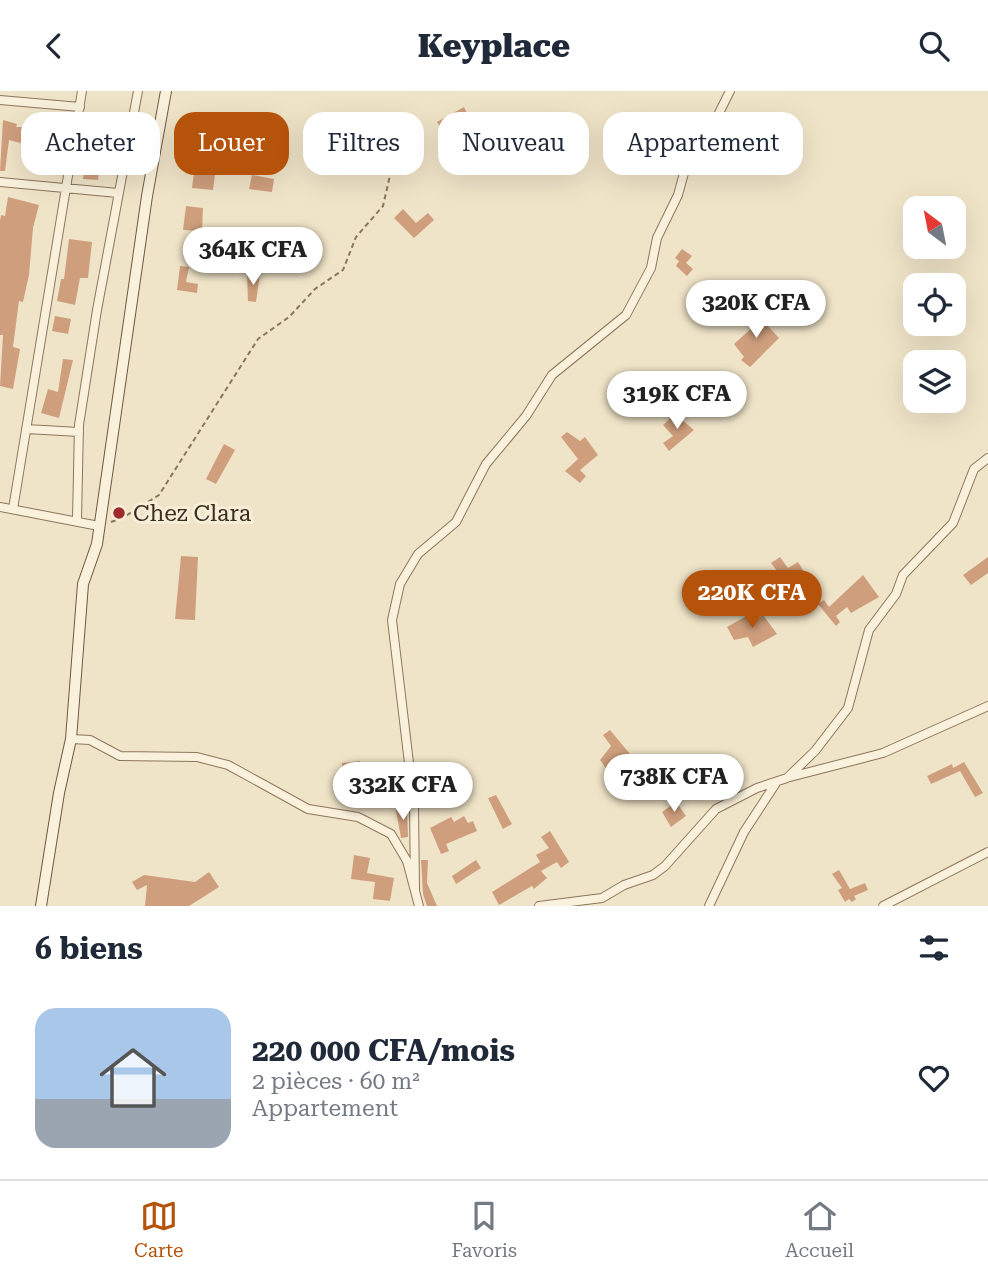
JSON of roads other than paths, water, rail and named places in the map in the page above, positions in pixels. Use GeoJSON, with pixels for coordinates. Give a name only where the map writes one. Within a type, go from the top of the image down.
{"type":"FeatureCollection","features":[{"type":"Feature","properties":{"kind":"main road"},"geometry":{"type":"LineString","coordinates":[[41,906],[59,793],[71,739],[83,584],[97,544],[147,196],[166,91]]}},
{"type":"Feature","properties":{"kind":"street"},"geometry":{"type":"LineString","coordinates":[[13,509],[82,91]]}},
{"type":"Feature","properties":{"kind":"street"},"geometry":{"type":"LineString","coordinates":[[77,519],[79,432],[96,310],[138,91]]}},
{"type":"Feature","properties":{"kind":"street"},"geometry":{"type":"LineString","coordinates":[[415,890],[414,805],[392,620],[400,584],[418,554],[456,522],[486,464],[526,416],[552,375],[626,315],[651,268],[657,238],[678,195],[687,162],[718,117],[730,91]]}},
{"type":"Feature","properties":{"kind":"street"},"geometry":{"type":"LineString","coordinates":[[0,100],[80,107]]}},
{"type":"Feature","properties":{"kind":"street"},"geometry":{"type":"LineString","coordinates":[[0,182],[118,193]]}},
{"type":"Feature","properties":{"kind":"street"},"geometry":{"type":"LineString","coordinates":[[26,429],[79,432]]}},
{"type":"Feature","properties":{"kind":"street"},"geometry":{"type":"LineString","coordinates":[[787,778],[838,724],[848,708],[869,629],[897,594],[903,575],[936,545],[953,523],[974,470],[988,458]]}},
{"type":"Feature","properties":{"kind":"street"},"geometry":{"type":"LineString","coordinates":[[0,507],[77,519],[99,526]]}},
{"type":"Feature","properties":{"kind":"street"},"geometry":{"type":"LineString","coordinates":[[539,906],[603,898],[625,885],[653,875],[665,866],[716,809],[738,796],[787,778],[883,753],[988,706]]}},
{"type":"Feature","properties":{"kind":"street"},"geometry":{"type":"LineString","coordinates":[[71,739],[90,740],[120,756],[197,757],[228,765],[308,809],[358,817],[391,834],[407,860],[419,906]]}},
{"type":"Feature","properties":{"kind":"street"},"geometry":{"type":"LineString","coordinates":[[709,906],[744,832],[777,782]]}},
{"type":"Feature","properties":{"kind":"street"},"geometry":{"type":"LineString","coordinates":[[883,906],[988,852]]}},
{"type":"Feature","properties":{"kind":"place","name":"Chez Clara"},"geometry":{"type":"Point","coordinates":[119,513]}}]}
